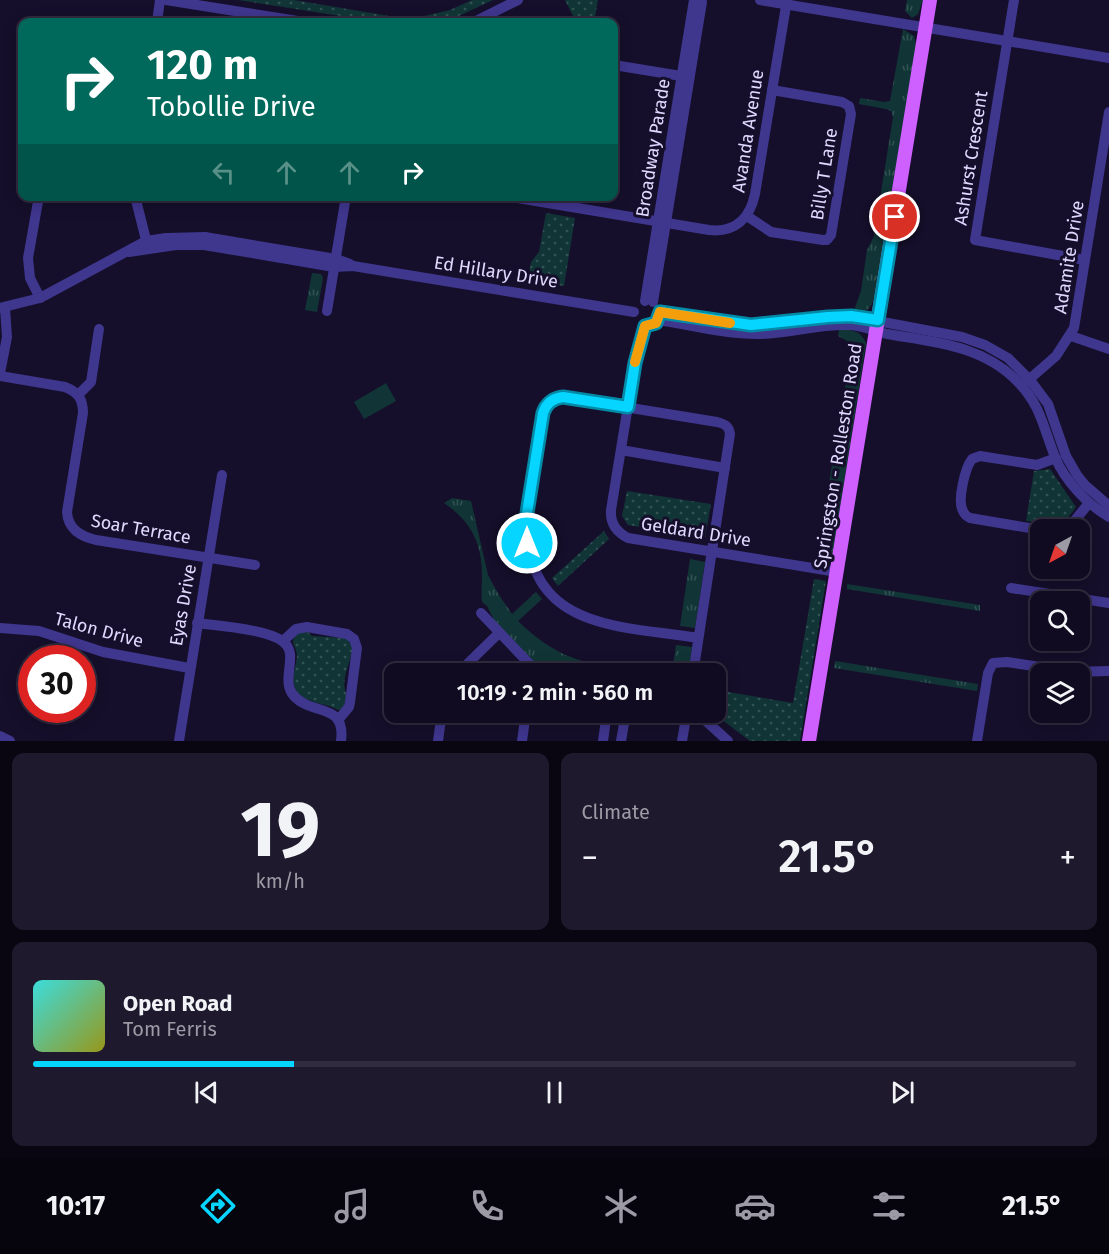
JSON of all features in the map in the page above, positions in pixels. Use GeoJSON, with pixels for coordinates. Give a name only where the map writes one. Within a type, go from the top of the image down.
{"type":"FeatureCollection","features":[{"type":"Feature","properties":{"kind":"main road","name":"Springston - Rolleston Road"},"geometry":{"type":"LineString","coordinates":[[809,741],[930,0]]}},
{"type":"Feature","properties":{"kind":"street"},"geometry":{"type":"LineString","coordinates":[[158,18],[160,0]]}},
{"type":"Feature","properties":{"kind":"street"},"geometry":{"type":"LineString","coordinates":[[166,0],[279,18]]}},
{"type":"Feature","properties":{"kind":"street"},"geometry":{"type":"LineString","coordinates":[[482,18],[518,0]]}},
{"type":"Feature","properties":{"kind":"street","name":"Broadway Parade"},"geometry":{"type":"LineString","coordinates":[[649,301],[700,0]]}},
{"type":"Feature","properties":{"kind":"street"},"geometry":{"type":"LineString","coordinates":[[760,0],[787,2],[1109,58]]}},
{"type":"Feature","properties":{"kind":"street"},"geometry":{"type":"LineString","coordinates":[[1007,40],[1014,0]]}},
{"type":"Feature","properties":{"kind":"street","name":"Avanda Avenue"},"geometry":{"type":"LineString","coordinates":[[571,202],[710,230],[724,231],[737,226],[747,216],[756,194],[787,2]]}},
{"type":"Feature","properties":{"kind":"street","name":"Ashurst Crescent"},"geometry":{"type":"LineString","coordinates":[[1007,40],[975,240],[1085,260]]}},
{"type":"Feature","properties":{"kind":"street"},"geometry":{"type":"LineString","coordinates":[[618,66],[686,77]]}},
{"type":"Feature","properties":{"kind":"street","name":"Billy T Lane"},"geometry":{"type":"LineString","coordinates":[[747,216],[771,232],[823,240],[827,240],[831,235],[849,126],[849,106],[842,102],[772,90]]}},
{"type":"Feature","properties":{"kind":"street","name":"Adamite Drive"},"geometry":{"type":"LineString","coordinates":[[1026,383],[1056,357],[1074,328],[1109,112]]}},
{"type":"Feature","properties":{"kind":"street"},"geometry":{"type":"LineString","coordinates":[[38,201],[28,258],[30,278],[40,298]]}},
{"type":"Feature","properties":{"kind":"street"},"geometry":{"type":"LineString","coordinates":[[136,201],[147,245]]}},
{"type":"Feature","properties":{"kind":"street"},"geometry":{"type":"LineString","coordinates":[[327,311],[345,201]]}},
{"type":"Feature","properties":{"kind":"street","name":"Ed Hillary Drive"},"geometry":{"type":"LineString","coordinates":[[3,308],[40,298],[147,245],[176,244],[204,245],[335,263],[634,312]]}},
{"type":"Feature","properties":{"kind":"street"},"geometry":{"type":"LineString","coordinates":[[649,301],[659,316],[653,325],[645,326],[636,320],[634,312],[638,304],[649,301]]}},
{"type":"Feature","properties":{"kind":"street"},"geometry":{"type":"LineString","coordinates":[[3,308],[7,337],[0,374],[65,387],[78,395],[91,382],[99,329]]}},
{"type":"Feature","properties":{"kind":"street"},"geometry":{"type":"LineString","coordinates":[[659,316],[751,325],[851,316],[877,326],[962,337],[985,345],[1008,358],[1026,383],[1039,410],[1056,459],[1070,482],[1089,503],[1109,517]]}},
{"type":"Feature","properties":{"kind":"street","name":"Geldard Drive"},"geometry":{"type":"LineString","coordinates":[[645,326],[635,363],[611,514],[612,523],[618,532],[628,538],[837,572]]}},
{"type":"Feature","properties":{"kind":"street"},"geometry":{"type":"LineString","coordinates":[[1071,336],[1109,349]]}},
{"type":"Feature","properties":{"kind":"street"},"geometry":{"type":"LineString","coordinates":[[1026,383],[1048,404],[1065,456],[1077,475],[1084,485],[1109,506]]}},
{"type":"Feature","properties":{"kind":"street","name":"Soar Terrace"},"geometry":{"type":"LineString","coordinates":[[78,395],[83,406],[83,413],[67,512],[71,525],[80,535],[255,565]]}},
{"type":"Feature","properties":{"kind":"street"},"geometry":{"type":"LineString","coordinates":[[695,663],[699,638],[730,434],[729,429],[723,423],[628,407],[563,397],[553,400],[544,408],[527,513],[527,543],[532,563],[542,582],[553,596],[586,617],[606,623],[699,638]]}},
{"type":"Feature","properties":{"kind":"street"},"geometry":{"type":"LineString","coordinates":[[621,450],[725,468]]}},
{"type":"Feature","properties":{"kind":"street"},"geometry":{"type":"LineString","coordinates":[[1030,528],[969,518],[963,513],[961,506],[964,473],[972,459],[980,456],[1037,465],[1056,459]]}},
{"type":"Feature","properties":{"kind":"street","name":"Eyas Drive"},"geometry":{"type":"LineString","coordinates":[[179,741],[222,475]]}},
{"type":"Feature","properties":{"kind":"street"},"geometry":{"type":"LineString","coordinates":[[1076,519],[1089,503]]}},
{"type":"Feature","properties":{"kind":"street"},"geometry":{"type":"LineString","coordinates":[[1011,588],[1109,603]]}},
{"type":"Feature","properties":{"kind":"street"},"geometry":{"type":"LineString","coordinates":[[481,613],[528,663]]}},
{"type":"Feature","properties":{"kind":"street"},"geometry":{"type":"LineString","coordinates":[[197,623],[271,635],[283,641],[290,653],[287,676],[291,692],[305,705],[331,713],[338,720],[342,729],[341,741]]}},
{"type":"Feature","properties":{"kind":"street"},"geometry":{"type":"LineString","coordinates":[[283,641],[296,629],[306,627],[347,634],[354,639],[357,648],[350,702],[338,720]]}},
{"type":"Feature","properties":{"kind":"street","name":"Talon Drive"},"geometry":{"type":"LineString","coordinates":[[0,628],[39,631],[103,652],[189,668]]}},
{"type":"Feature","properties":{"kind":"street"},"geometry":{"type":"LineString","coordinates":[[468,663],[499,633]]}},
{"type":"Feature","properties":{"kind":"street"},"geometry":{"type":"LineString","coordinates":[[978,741],[988,673],[993,663],[1007,662],[1073,672],[1109,671]]}},
{"type":"Feature","properties":{"kind":"street"},"geometry":{"type":"LineString","coordinates":[[438,741],[440,723]]}},
{"type":"Feature","properties":{"kind":"street"},"geometry":{"type":"LineString","coordinates":[[522,741],[524,723]]}},
{"type":"Feature","properties":{"kind":"street"},"geometry":{"type":"LineString","coordinates":[[603,741],[605,723]]}},
{"type":"Feature","properties":{"kind":"street"},"geometry":{"type":"LineString","coordinates":[[621,741],[624,723]]}},
{"type":"Feature","properties":{"kind":"street"},"geometry":{"type":"LineString","coordinates":[[682,741],[685,723]]}},
{"type":"Feature","properties":{"kind":"street"},"geometry":{"type":"LineString","coordinates":[[708,723],[728,741]]}},
{"type":"Feature","properties":{"kind":"street"},"geometry":{"type":"LineString","coordinates":[[0,736],[10,741]]}},
{"type":"Feature","properties":{"kind":"green space"},"geometry":{"type":"Polygon","coordinates":[[[238,0],[294,0],[395,17],[416,18],[353,18],[238,0]]]}},
{"type":"Feature","properties":{"kind":"green space"},"geometry":{"type":"Polygon","coordinates":[[[472,0],[493,0],[455,18],[416,18],[450,10],[472,0]]]}},
{"type":"Feature","properties":{"kind":"green space"},"geometry":{"type":"Polygon","coordinates":[[[565,0],[598,0],[595,18],[574,18],[565,0]]]}},
{"type":"Feature","properties":{"kind":"green space"},"geometry":{"type":"Polygon","coordinates":[[[907,0],[923,0],[918,14],[912,18],[905,11],[907,0]]]}},
{"type":"Feature","properties":{"kind":"green space"},"geometry":{"type":"Polygon","coordinates":[[[903,29],[914,36],[916,45],[877,283],[869,309],[853,313],[861,291],[867,250],[874,236],[893,117],[891,111],[886,109],[859,104],[860,98],[890,101],[903,29]]]}},
{"type":"Feature","properties":{"kind":"green space"},"geometry":{"type":"Polygon","coordinates":[[[546,213],[575,218],[564,286],[528,280],[531,262],[539,252],[546,213]]]}},
{"type":"Feature","properties":{"kind":"green space"},"geometry":{"type":"Polygon","coordinates":[[[312,273],[321,274],[323,278],[317,312],[305,310],[312,273]]]}},
{"type":"Feature","properties":{"kind":"green space"},"geometry":{"type":"Polygon","coordinates":[[[839,329],[861,335],[866,343],[832,558],[817,555],[851,351],[846,340],[838,336],[839,329]]]}},
{"type":"Feature","properties":{"kind":"green space"},"geometry":{"type":"Polygon","coordinates":[[[386,383],[396,401],[364,419],[354,402],[386,383]]]}},
{"type":"Feature","properties":{"kind":"green space"},"geometry":{"type":"Polygon","coordinates":[[[1050,469],[1076,507],[1066,519],[1026,521],[1034,471],[1050,469]]]}},
{"type":"Feature","properties":{"kind":"green space"},"geometry":{"type":"Polygon","coordinates":[[[627,491],[711,504],[705,538],[628,525],[622,516],[627,491]]]}},
{"type":"Feature","properties":{"kind":"green space"},"geometry":{"type":"Polygon","coordinates":[[[452,498],[471,501],[488,575],[512,614],[536,592],[542,599],[518,621],[550,647],[565,655],[591,663],[535,663],[495,622],[487,606],[482,602],[482,574],[477,542],[461,517],[444,503],[452,498]]]}},
{"type":"Feature","properties":{"kind":"green space"},"geometry":{"type":"Polygon","coordinates":[[[604,531],[609,539],[558,586],[552,578],[604,531]]]}},
{"type":"Feature","properties":{"kind":"green space"},"geometry":{"type":"Polygon","coordinates":[[[690,559],[705,562],[695,628],[680,626],[690,559]]]}},
{"type":"Feature","properties":{"kind":"green space"},"geometry":{"type":"Polygon","coordinates":[[[814,579],[826,581],[800,741],[750,741],[726,723],[726,692],[793,703],[814,579]]]}},
{"type":"Feature","properties":{"kind":"green space"},"geometry":{"type":"Polygon","coordinates":[[[847,584],[980,605],[980,611],[847,589],[847,584]]]}},
{"type":"Feature","properties":{"kind":"green space"},"geometry":{"type":"Polygon","coordinates":[[[299,632],[308,632],[312,636],[346,638],[353,646],[344,683],[347,695],[343,709],[338,710],[304,698],[295,688],[293,678],[297,653],[293,641],[299,632]]]}},
{"type":"Feature","properties":{"kind":"green space"},"geometry":{"type":"Polygon","coordinates":[[[676,645],[692,647],[690,663],[674,663],[676,645]]]}},
{"type":"Feature","properties":{"kind":"green space"},"geometry":{"type":"Polygon","coordinates":[[[835,661],[978,684],[977,691],[834,668],[835,661]]]}},
{"type":"Feature","properties":{"kind":"slow traffic"},"geometry":{"type":"LineString","coordinates":[[635,362],[645,326],[656,323],[660,312],[730,323]]}},
{"type":"Feature","properties":{"kind":"route"},"geometry":{"type":"LineString","coordinates":[[527,543],[527,513],[543,413],[544,408],[550,402],[563,397],[628,407],[636,356],[645,326],[656,323],[660,312],[751,325],[851,316],[878,320],[895,217]]}}]}
